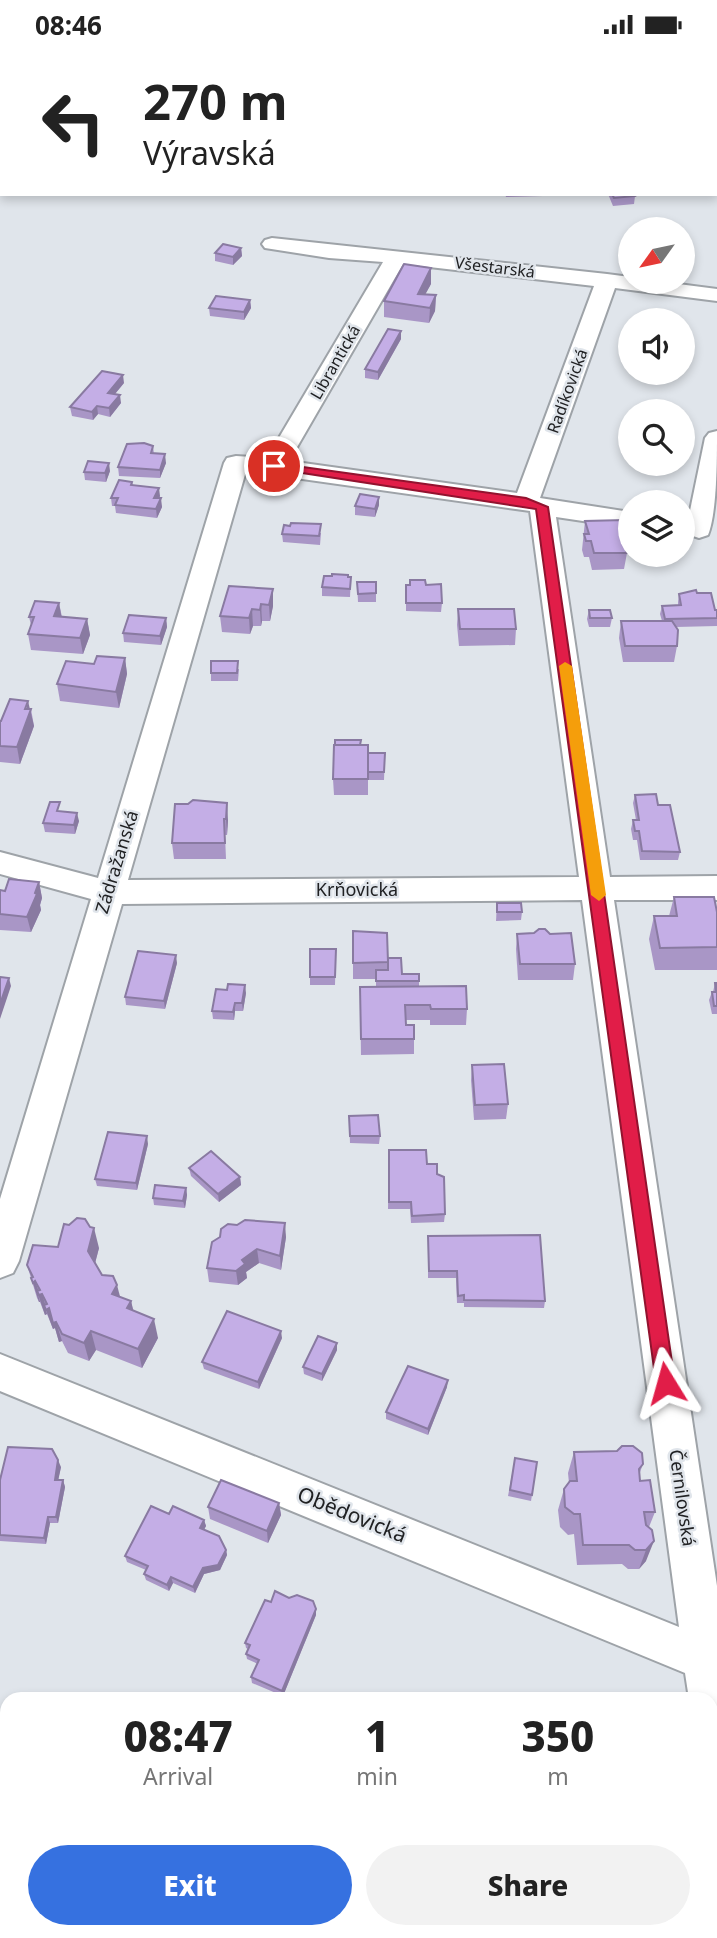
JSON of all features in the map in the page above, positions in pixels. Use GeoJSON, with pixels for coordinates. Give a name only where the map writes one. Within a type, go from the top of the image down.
{"type":"FeatureCollection","features":[{"type":"Feature","properties":{"kind":"street","name":"Všestarská"},"geometry":{"type":"LineString","coordinates":[[272,244],[329,252],[459,262],[717,295]]}},
{"type":"Feature","properties":{"kind":"street","name":"Librantická"},"geometry":{"type":"LineString","coordinates":[[274,466],[396,258]]}},
{"type":"Feature","properties":{"kind":"street","name":"Radíkovická"},"geometry":{"type":"LineString","coordinates":[[534,505],[607,281]]}},
{"type":"Feature","properties":{"kind":"street"},"geometry":{"type":"LineString","coordinates":[[699,530],[717,438]]}},
{"type":"Feature","properties":{"kind":"street","name":"Zádražanská"},"geometry":{"type":"LineString","coordinates":[[0,1261],[236,463],[274,466]]}},
{"type":"Feature","properties":{"kind":"street"},"geometry":{"type":"LineString","coordinates":[[274,466],[618,518]]}},
{"type":"Feature","properties":{"kind":"street","name":"Černilovská"},"geometry":{"type":"LineString","coordinates":[[534,505],[598,889],[713,1692]]}},
{"type":"Feature","properties":{"kind":"street","name":"Krňovická"},"geometry":{"type":"LineString","coordinates":[[0,863],[108,892],[717,888]]}},
{"type":"Feature","properties":{"kind":"street","name":"Obědovická"},"geometry":{"type":"LineString","coordinates":[[0,1372],[710,1661]]}},
{"type":"Feature","properties":{"kind":"building"},"geometry":{"type":"Polygon","coordinates":[[[223,244],[241,248],[233,257],[215,253],[223,244]]]}},
{"type":"Feature","properties":{"kind":"building"},"geometry":{"type":"Polygon","coordinates":[[[404,264],[431,268],[418,294],[436,295],[430,308],[384,301],[404,264]]]}},
{"type":"Feature","properties":{"kind":"building"},"geometry":{"type":"Polygon","coordinates":[[[216,296],[250,300],[244,312],[209,308],[216,296]]]}},
{"type":"Feature","properties":{"kind":"building"},"geometry":{"type":"Polygon","coordinates":[[[388,329],[401,331],[378,372],[365,369],[388,329]]]}},
{"type":"Feature","properties":{"kind":"building"},"geometry":{"type":"Polygon","coordinates":[[[102,371],[123,375],[108,393],[120,395],[109,408],[97,406],[92,412],[70,407],[102,371]]]}},
{"type":"Feature","properties":{"kind":"building"},"geometry":{"type":"Polygon","coordinates":[[[144,443],[153,446],[151,453],[165,454],[160,470],[118,467],[127,444],[144,443]]]}},
{"type":"Feature","properties":{"kind":"building"},"geometry":{"type":"Polygon","coordinates":[[[88,461],[109,463],[105,473],[84,472],[88,461]]]}},
{"type":"Feature","properties":{"kind":"building"},"geometry":{"type":"Polygon","coordinates":[[[119,480],[132,482],[131,485],[159,488],[154,498],[161,498],[156,509],[115,505],[118,498],[111,498],[119,480]]]}},
{"type":"Feature","properties":{"kind":"building"},"geometry":{"type":"Polygon","coordinates":[[[360,494],[379,497],[375,509],[355,506],[360,494]]]}},
{"type":"Feature","properties":{"kind":"building"},"geometry":{"type":"Polygon","coordinates":[[[618,520],[618,553],[594,553],[591,541],[586,541],[584,534],[589,534],[585,521],[618,520]]]}},
{"type":"Feature","properties":{"kind":"building"},"geometry":{"type":"Polygon","coordinates":[[[291,523],[321,524],[319,536],[282,534],[284,525],[290,526],[291,523]]]}},
{"type":"Feature","properties":{"kind":"building"},"geometry":{"type":"Polygon","coordinates":[[[332,574],[351,577],[350,589],[322,587],[324,576],[332,574]]]}},
{"type":"Feature","properties":{"kind":"building"},"geometry":{"type":"Polygon","coordinates":[[[410,580],[425,580],[426,585],[441,584],[442,603],[406,603],[406,585],[410,585],[410,580]]]}},
{"type":"Feature","properties":{"kind":"building"},"geometry":{"type":"Polygon","coordinates":[[[357,582],[376,582],[376,593],[358,594],[357,582]]]}},
{"type":"Feature","properties":{"kind":"building"},"geometry":{"type":"Polygon","coordinates":[[[229,586],[273,589],[269,605],[261,604],[260,610],[252,609],[249,618],[220,616],[229,586]]]}},
{"type":"Feature","properties":{"kind":"building"},"geometry":{"type":"Polygon","coordinates":[[[696,590],[697,593],[711,593],[717,618],[665,619],[662,606],[681,605],[679,594],[696,590]]]}},
{"type":"Feature","properties":{"kind":"building"},"geometry":{"type":"Polygon","coordinates":[[[35,601],[59,603],[54,616],[87,619],[80,638],[28,634],[34,617],[29,617],[35,601]]]}},
{"type":"Feature","properties":{"kind":"building"},"geometry":{"type":"Polygon","coordinates":[[[458,609],[514,609],[516,629],[460,629],[458,609]]]}},
{"type":"Feature","properties":{"kind":"building"},"geometry":{"type":"Polygon","coordinates":[[[589,610],[610,610],[612,618],[590,618],[589,610]]]}},
{"type":"Feature","properties":{"kind":"building"},"geometry":{"type":"Polygon","coordinates":[[[129,615],[166,618],[160,636],[123,633],[129,615]]]}},
{"type":"Feature","properties":{"kind":"building"},"geometry":{"type":"Polygon","coordinates":[[[621,621],[672,621],[678,630],[677,646],[625,646],[621,621]]]}},
{"type":"Feature","properties":{"kind":"building"},"geometry":{"type":"Polygon","coordinates":[[[97,656],[125,658],[116,692],[57,684],[66,661],[94,664],[97,656]]]}},
{"type":"Feature","properties":{"kind":"building"},"geometry":{"type":"Polygon","coordinates":[[[211,661],[238,661],[237,673],[211,673],[211,661]]]}},
{"type":"Feature","properties":{"kind":"building"},"geometry":{"type":"Polygon","coordinates":[[[10,699],[28,701],[25,709],[31,709],[17,747],[0,746],[0,721],[10,699]]]}},
{"type":"Feature","properties":{"kind":"building"},"geometry":{"type":"Polygon","coordinates":[[[335,740],[361,740],[360,745],[335,745],[335,740]]]}},
{"type":"Feature","properties":{"kind":"building"},"geometry":{"type":"Polygon","coordinates":[[[334,745],[368,745],[368,779],[333,779],[334,745]]]}},
{"type":"Feature","properties":{"kind":"building"},"geometry":{"type":"Polygon","coordinates":[[[368,753],[385,753],[384,772],[368,772],[368,753]]]}},
{"type":"Feature","properties":{"kind":"building"},"geometry":{"type":"Polygon","coordinates":[[[656,794],[658,805],[670,805],[680,852],[642,851],[639,831],[635,831],[633,820],[639,820],[635,795],[656,794]]]}},
{"type":"Feature","properties":{"kind":"building"},"geometry":{"type":"Polygon","coordinates":[[[193,800],[227,803],[224,819],[225,843],[172,843],[175,804],[188,804],[193,800]]]}},
{"type":"Feature","properties":{"kind":"building"},"geometry":{"type":"Polygon","coordinates":[[[50,802],[60,802],[57,811],[77,813],[74,825],[43,823],[50,802]]]}},
{"type":"Feature","properties":{"kind":"building"},"geometry":{"type":"Polygon","coordinates":[[[9,879],[39,882],[27,917],[0,914],[0,890],[5,891],[9,879]]]}},
{"type":"Feature","properties":{"kind":"building"},"geometry":{"type":"Polygon","coordinates":[[[674,897],[714,897],[717,947],[660,948],[654,916],[677,916],[674,897]]]}},
{"type":"Feature","properties":{"kind":"building"},"geometry":{"type":"Polygon","coordinates":[[[497,903],[521,903],[522,912],[497,912],[497,903]]]}},
{"type":"Feature","properties":{"kind":"building"},"geometry":{"type":"Polygon","coordinates":[[[545,929],[550,934],[571,933],[575,964],[520,964],[517,934],[534,933],[545,929]]]}},
{"type":"Feature","properties":{"kind":"building"},"geometry":{"type":"Polygon","coordinates":[[[353,931],[387,933],[388,962],[353,963],[353,931]]]}},
{"type":"Feature","properties":{"kind":"building"},"geometry":{"type":"Polygon","coordinates":[[[310,949],[336,949],[335,977],[310,977],[310,949]]]}},
{"type":"Feature","properties":{"kind":"building"},"geometry":{"type":"Polygon","coordinates":[[[138,951],[176,955],[164,1001],[125,997],[138,951]]]}},
{"type":"Feature","properties":{"kind":"building"},"geometry":{"type":"Polygon","coordinates":[[[388,958],[401,958],[402,974],[419,974],[419,981],[376,981],[376,970],[388,970],[388,958]]]}},
{"type":"Feature","properties":{"kind":"building"},"geometry":{"type":"Polygon","coordinates":[[[0,977],[9,978],[0,1004],[0,977]]]}},
{"type":"Feature","properties":{"kind":"building"},"geometry":{"type":"Polygon","coordinates":[[[717,983],[717,1006],[714,1006],[712,992],[716,992],[717,983]]]}},
{"type":"Feature","properties":{"kind":"building"},"geometry":{"type":"Polygon","coordinates":[[[228,984],[245,985],[242,1003],[235,1003],[233,1012],[212,1011],[216,989],[227,990],[228,984]]]}},
{"type":"Feature","properties":{"kind":"building"},"geometry":{"type":"Polygon","coordinates":[[[466,986],[467,1009],[431,1009],[430,1005],[405,1005],[406,1025],[414,1025],[414,1039],[361,1039],[360,987],[466,986]]]}},
{"type":"Feature","properties":{"kind":"building"},"geometry":{"type":"Polygon","coordinates":[[[504,1064],[508,1104],[475,1105],[472,1065],[504,1064]]]}},
{"type":"Feature","properties":{"kind":"building"},"geometry":{"type":"Polygon","coordinates":[[[378,1115],[380,1136],[350,1136],[349,1116],[378,1115]]]}},
{"type":"Feature","properties":{"kind":"building"},"geometry":{"type":"Polygon","coordinates":[[[108,1132],[147,1136],[136,1183],[95,1179],[108,1132]]]}},
{"type":"Feature","properties":{"kind":"building"},"geometry":{"type":"Polygon","coordinates":[[[389,1150],[426,1150],[427,1164],[437,1164],[437,1174],[444,1177],[445,1214],[412,1216],[411,1202],[389,1202],[389,1150]]]}},
{"type":"Feature","properties":{"kind":"building"},"geometry":{"type":"Polygon","coordinates":[[[211,1151],[240,1177],[218,1194],[189,1168],[211,1151]]]}},
{"type":"Feature","properties":{"kind":"building"},"geometry":{"type":"Polygon","coordinates":[[[155,1185],[186,1188],[183,1201],[153,1198],[155,1185]]]}},
{"type":"Feature","properties":{"kind":"building"},"geometry":{"type":"Polygon","coordinates":[[[77,1218],[85,1219],[90,1227],[94,1228],[88,1251],[102,1275],[113,1276],[117,1285],[112,1294],[131,1301],[127,1308],[154,1319],[138,1349],[91,1331],[84,1343],[62,1334],[56,1322],[53,1323],[49,1308],[46,1310],[44,1305],[47,1304],[42,1294],[39,1295],[37,1291],[40,1290],[35,1281],[33,1283],[27,1265],[33,1245],[58,1247],[64,1224],[69,1225],[77,1218]]]}},
{"type":"Feature","properties":{"kind":"building"},"geometry":{"type":"Polygon","coordinates":[[[245,1220],[285,1223],[280,1256],[257,1249],[242,1260],[245,1264],[236,1271],[207,1268],[212,1242],[220,1237],[221,1229],[228,1224],[237,1225],[245,1220]]]}},
{"type":"Feature","properties":{"kind":"building"},"geometry":{"type":"Polygon","coordinates":[[[540,1235],[545,1301],[464,1300],[464,1295],[458,1296],[457,1271],[429,1271],[428,1236],[540,1235]]]}},
{"type":"Feature","properties":{"kind":"building"},"geometry":{"type":"Polygon","coordinates":[[[227,1311],[281,1331],[258,1382],[202,1362],[227,1311]]]}},
{"type":"Feature","properties":{"kind":"building"},"geometry":{"type":"Polygon","coordinates":[[[318,1336],[337,1343],[322,1374],[303,1367],[318,1336]]]}},
{"type":"Feature","properties":{"kind":"building"},"geometry":{"type":"Polygon","coordinates":[[[408,1366],[448,1380],[428,1429],[386,1412],[408,1366]]]}},
{"type":"Feature","properties":{"kind":"building"},"geometry":{"type":"Polygon","coordinates":[[[622,1446],[633,1446],[642,1453],[640,1481],[650,1480],[655,1512],[644,1512],[646,1525],[652,1530],[654,1541],[646,1550],[635,1550],[629,1545],[583,1545],[580,1514],[574,1514],[565,1507],[564,1489],[570,1481],[577,1481],[574,1452],[617,1451],[622,1446]]]}},
{"type":"Feature","properties":{"kind":"building"},"geometry":{"type":"Polygon","coordinates":[[[8,1447],[52,1449],[58,1460],[55,1480],[63,1480],[56,1517],[48,1517],[44,1538],[0,1535],[0,1480],[8,1447]]]}},
{"type":"Feature","properties":{"kind":"building"},"geometry":{"type":"Polygon","coordinates":[[[515,1458],[537,1462],[532,1495],[510,1490],[515,1458]]]}},
{"type":"Feature","properties":{"kind":"building"},"geometry":{"type":"Polygon","coordinates":[[[221,1480],[279,1503],[267,1531],[208,1507],[221,1480]]]}},
{"type":"Feature","properties":{"kind":"building"},"geometry":{"type":"Polygon","coordinates":[[[151,1506],[169,1514],[173,1506],[204,1520],[200,1528],[219,1536],[226,1550],[218,1565],[203,1568],[193,1587],[171,1577],[167,1585],[144,1574],[148,1566],[125,1556],[151,1506]]]}},
{"type":"Feature","properties":{"kind":"building"},"geometry":{"type":"Polygon","coordinates":[[[275,1591],[289,1598],[297,1595],[313,1601],[316,1609],[282,1691],[251,1677],[259,1660],[246,1654],[250,1645],[245,1643],[265,1600],[271,1602],[275,1591]]]}},
{"type":"Feature","properties":{"kind":"slow traffic"},"geometry":{"type":"LineString","coordinates":[[565,666],[599,895]]}},
{"type":"Feature","properties":{"kind":"route"},"geometry":{"type":"LineString","coordinates":[[274,466],[526,502],[542,507],[666,1383]]}}]}
